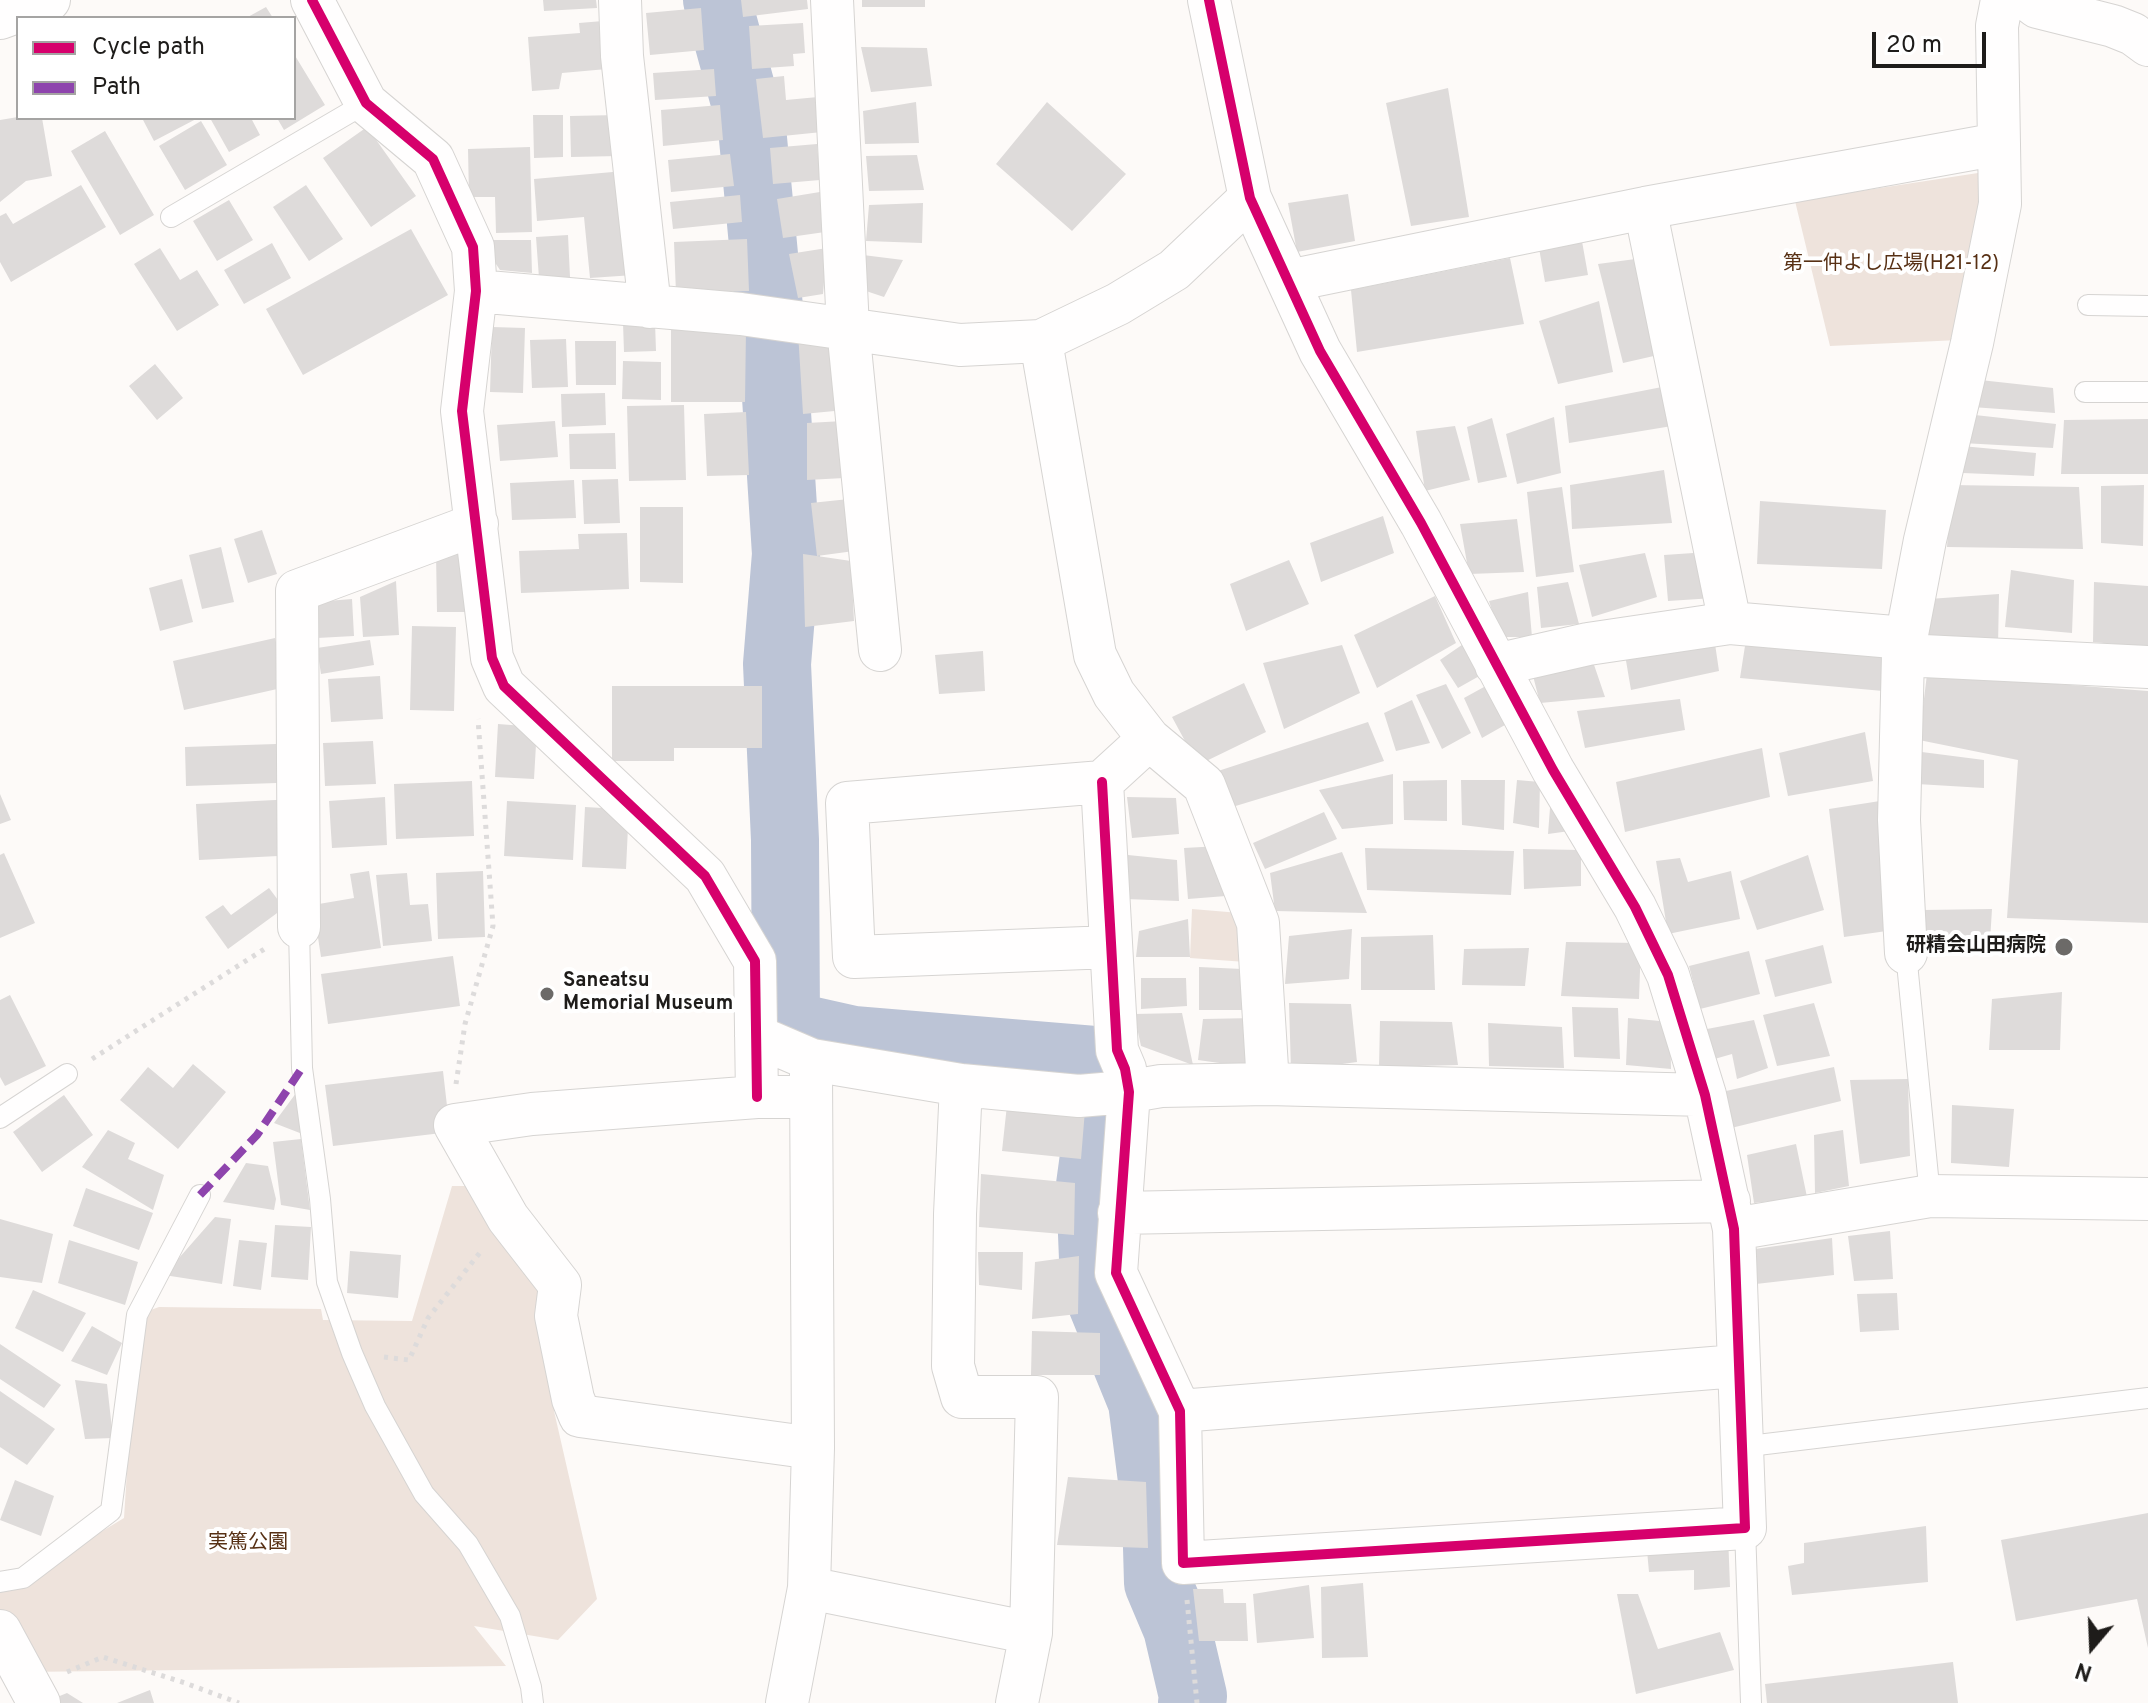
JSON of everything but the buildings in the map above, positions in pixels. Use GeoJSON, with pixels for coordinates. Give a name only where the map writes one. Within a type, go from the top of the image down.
{"type":"FeatureCollection","features":[{"type":"Feature","properties":{"kind":"street"},"geometry":{"type":"LineString","coordinates":[[0,18],[49,0]]}},
{"type":"Feature","properties":{"kind":"street"},"geometry":{"type":"LineString","coordinates":[[312,0],[366,103],[433,159],[473,247],[476,291],[462,411],[492,658],[504,686],[705,876],[755,961],[757,1097]]}},
{"type":"Feature","properties":{"kind":"street"},"geometry":{"type":"LineString","coordinates":[[620,0],[622,56],[650,307]]}},
{"type":"Feature","properties":{"kind":"street"},"geometry":{"type":"LineString","coordinates":[[832,0],[848,328],[880,650]]}},
{"type":"Feature","properties":{"kind":"street"},"geometry":{"type":"LineString","coordinates":[[1102,782],[1117,1050],[1125,1069],[1127,1092],[1116,1273],[1180,1411],[1183,1563],[1745,1528],[1731,1215],[1705,1095],[1668,975],[1635,907],[1553,770],[1421,523],[1320,351],[1250,198],[1209,0]]}},
{"type":"Feature","properties":{"kind":"street"},"geometry":{"type":"LineString","coordinates":[[1906,953],[1899,820],[1904,646],[2000,204],[1997,26],[2002,0]]}},
{"type":"Feature","properties":{"kind":"street"},"geometry":{"type":"LineString","coordinates":[[2028,0],[2048,10],[2113,26],[2133,34],[2148,45]]}},
{"type":"Feature","properties":{"kind":"street"},"geometry":{"type":"LineString","coordinates":[[1288,281],[1645,208],[1999,144]]}},
{"type":"Feature","properties":{"kind":"street"},"geometry":{"type":"LineString","coordinates":[[476,291],[741,314],[960,345],[1041,341],[1118,304],[1174,270],[1250,198]]}},
{"type":"Feature","properties":{"kind":"street"},"geometry":{"type":"LineString","coordinates":[[1645,208],[1730,623]]}},
{"type":"Feature","properties":{"kind":"street"},"geometry":{"type":"LineString","coordinates":[[1041,341],[1095,655],[1114,694],[1149,739],[1204,785],[1258,923],[1268,1084]]}},
{"type":"Feature","properties":{"kind":"street"},"geometry":{"type":"LineString","coordinates":[[299,927],[297,591],[477,524]]}},
{"type":"Feature","properties":{"kind":"street"},"geometry":{"type":"LineString","coordinates":[[1496,665],[1588,644],[1730,623],[1904,646],[2148,667]]}},
{"type":"Feature","properties":{"kind":"street"},"geometry":{"type":"LineString","coordinates":[[1111,947],[854,957],[847,803],[1102,782],[1149,739]]}},
{"type":"Feature","properties":{"kind":"street"},"geometry":{"type":"LineString","coordinates":[[756,1036],[810,1078]]}},
{"type":"Feature","properties":{"kind":"street"},"geometry":{"type":"LineString","coordinates":[[813,1448],[580,1416],[573,1399],[556,1316],[560,1285],[508,1218],[455,1125],[532,1114],[757,1097],[810,1078],[961,1085],[1079,1096],[1161,1086],[1268,1084],[1705,1095]]}},
{"type":"Feature","properties":{"kind":"street"},"geometry":{"type":"LineString","coordinates":[[787,1703],[809,1588],[813,1448],[810,1078]]}},
{"type":"Feature","properties":{"kind":"street"},"geometry":{"type":"LineString","coordinates":[[961,1085],[953,1366],[962,1397],[1037,1397],[1031,1633],[1017,1703]]}},
{"type":"Feature","properties":{"kind":"street"},"geometry":{"type":"LineString","coordinates":[[1119,1213],[1731,1215],[1930,1196],[2148,1199]]}},
{"type":"Feature","properties":{"kind":"street"},"geometry":{"type":"LineString","coordinates":[[1180,1411],[1737,1366]]}},
{"type":"Feature","properties":{"kind":"street"},"geometry":{"type":"LineString","coordinates":[[809,1588],[1031,1633]]}},
{"type":"Feature","properties":{"kind":"street"},"geometry":{"type":"LineString","coordinates":[[0,1631],[31,1688]]}},
{"type":"Feature","properties":{"kind":"lane"},"geometry":{"type":"LineString","coordinates":[[171,217],[366,103]]}},
{"type":"Feature","properties":{"kind":"lane"},"geometry":{"type":"LineString","coordinates":[[2088,305],[2148,306]]}},
{"type":"Feature","properties":{"kind":"lane"},"geometry":{"type":"LineString","coordinates":[[2085,392],[2148,392]]}},
{"type":"Feature","properties":{"kind":"lane"},"geometry":{"type":"LineString","coordinates":[[299,927],[302,1068],[327,1282],[375,1406],[424,1494],[468,1544],[510,1616],[533,1703]]}},
{"type":"Feature","properties":{"kind":"lane"},"geometry":{"type":"LineString","coordinates":[[1906,953],[1930,1196]]}},
{"type":"Feature","properties":{"kind":"lane"},"geometry":{"type":"LineString","coordinates":[[0,1118],[67,1074]]}},
{"type":"Feature","properties":{"kind":"lane"},"geometry":{"type":"LineString","coordinates":[[0,1582],[23,1578],[111,1511],[137,1315],[200,1195]]}},
{"type":"Feature","properties":{"kind":"lane"},"geometry":{"type":"LineString","coordinates":[[1741,1447],[2148,1398]]}},
{"type":"Feature","properties":{"kind":"lane"},"geometry":{"type":"LineString","coordinates":[[1745,1528],[1751,1703]]}},
{"type":"Feature","properties":{"kind":"path"},"geometry":{"type":"LineString","coordinates":[[455,1125],[455,1094],[465,1024],[493,926],[477,705],[504,686]]}},
{"type":"Feature","properties":{"kind":"path"},"geometry":{"type":"LineString","coordinates":[[67,1074],[299,927]]}},
{"type":"Feature","properties":{"kind":"path"},"geometry":{"type":"LineString","coordinates":[[352,1353],[409,1360],[428,1318],[508,1218]]}},
{"type":"Feature","properties":{"kind":"path"},"geometry":{"type":"LineString","coordinates":[[1183,1563],[1197,1703]]}},
{"type":"Feature","properties":{"kind":"path"},"geometry":{"type":"LineString","coordinates":[[31,1688],[103,1657],[239,1703]]}},
{"type":"Feature","properties":{"kind":"green space","name":"第一仲よし広場(H21-12)"},"geometry":{"type":"Polygon","coordinates":[[[1991,171],[1959,340],[1830,346],[1795,201],[1991,171]]]}},
{"type":"Feature","properties":{"kind":"green space"},"geometry":{"type":"Polygon","coordinates":[[[1192,909],[1240,913],[1246,962],[1190,958],[1192,909]]]}},
{"type":"Feature","properties":{"kind":"green space","name":"実篤公園"},"geometry":{"type":"Polygon","coordinates":[[[452,1186],[472,1186],[549,1287],[554,1411],[597,1599],[558,1640],[474,1626],[506,1666],[24,1672],[0,1621],[0,1593],[124,1518],[137,1315],[159,1307],[321,1309],[323,1320],[412,1321],[452,1186]]]}},
{"type":"Feature","properties":{"kind":"waterway"},"geometry":{"type":"LineString","coordinates":[[717,0],[752,128],[773,350],[786,554],[777,664],[785,840],[786,1025],[853,1040],[1094,1060],[1106,1068],[1090,1185],[1094,1284],[1142,1402],[1156,1512],[1158,1583],[1177,1628],[1192,1703]]}},
{"type":"Feature","properties":{"kind":"marked path"},"geometry":{"type":"LineString","coordinates":[[200,1195],[257,1135],[302,1068]]}},
{"type":"Feature","properties":{"kind":"cycle path"},"geometry":{"type":"LineString","coordinates":[[312,0],[366,103],[433,159],[473,247],[476,291],[462,411],[492,658],[504,686],[705,876],[755,961],[757,1097]]}},
{"type":"Feature","properties":{"kind":"cycle path"},"geometry":{"type":"LineString","coordinates":[[1102,782],[1117,1050],[1125,1069],[1129,1092],[1116,1273],[1180,1411],[1183,1563],[1745,1528],[1734,1229],[1705,1095],[1668,975],[1635,907],[1553,770],[1421,523],[1320,351],[1250,198],[1209,0]]}},
{"type":"Feature","properties":{"kind":"place","name":"研精会山田病院"},"geometry":{"type":"Point","coordinates":[2064,947]}},
{"type":"Feature","properties":{"kind":"place","name":"Saneatsu Memorial Museum"},"geometry":{"type":"Point","coordinates":[547,994]}}]}
